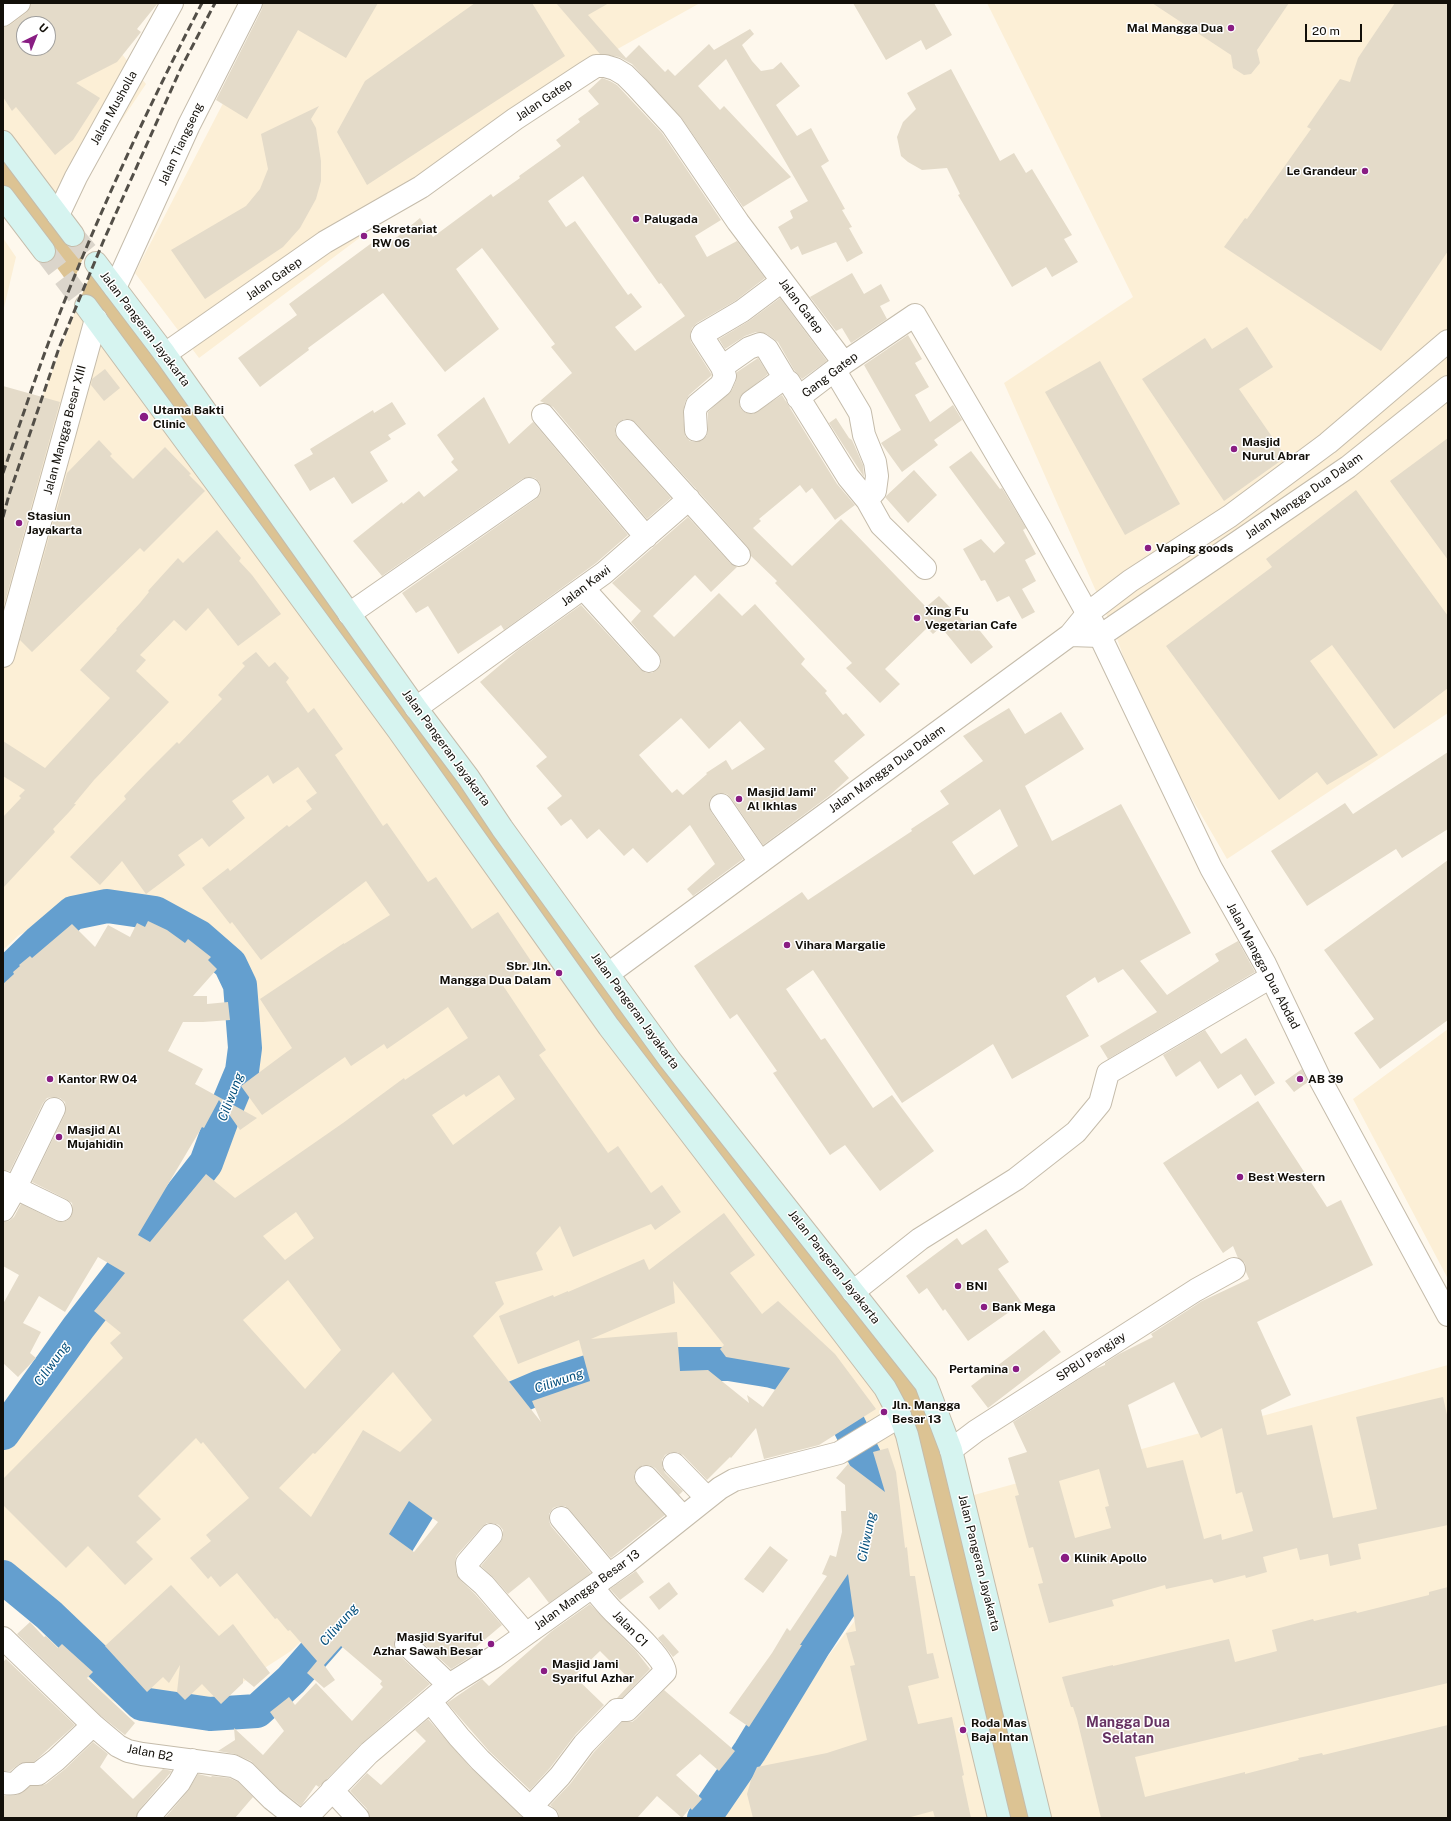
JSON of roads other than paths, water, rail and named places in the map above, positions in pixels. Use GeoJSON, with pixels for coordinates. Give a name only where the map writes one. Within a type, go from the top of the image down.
{"type":"FeatureCollection","features":[{"type":"Feature","properties":{"kind":"main road"},"geometry":{"type":"LineString","coordinates":[[3,142],[73,235]]}},
{"type":"Feature","properties":{"kind":"main road"},"geometry":{"type":"LineString","coordinates":[[3,197],[44,251]]}},
{"type":"Feature","properties":{"kind":"main road","name":"Jalan Pangeran Jayakarta"},"geometry":{"type":"LineString","coordinates":[[96,263],[165,354],[416,708],[468,777],[503,829],[670,1060],[926,1384],[951,1450],[1040,1818]]}},
{"type":"Feature","properties":{"kind":"main road"},"geometry":{"type":"LineString","coordinates":[[91,313],[444,794],[647,1077],[737,1192],[885,1388],[900,1416],[907,1435],[999,1818]]}},
{"type":"Feature","properties":{"kind":"main road"},"geometry":{"type":"LineString","coordinates":[[444,794],[453,798],[460,796],[466,791],[468,777]]}},
{"type":"Feature","properties":{"kind":"main road"},"geometry":{"type":"LineString","coordinates":[[480,845],[484,837],[490,831],[503,829]]}},
{"type":"Feature","properties":{"kind":"street"},"geometry":{"type":"LineString","coordinates":[[3,15],[19,3]]}},
{"type":"Feature","properties":{"kind":"street","name":"Jalan Musholla"},"geometry":{"type":"LineString","coordinates":[[58,215],[76,177],[172,3]]}},
{"type":"Feature","properties":{"kind":"street","name":"Jalan Tiangseng"},"geometry":{"type":"LineString","coordinates":[[116,288],[189,125],[251,3]]}},
{"type":"Feature","properties":{"kind":"street","name":"Jalan Gatep"},"geometry":{"type":"LineString","coordinates":[[165,354],[325,242],[421,187],[515,119],[596,66],[605,66],[615,69],[625,75],[672,125],[738,222],[782,281],[840,367],[860,413],[864,436],[875,462],[877,476],[876,491],[867,500]]}},
{"type":"Feature","properties":{"kind":"street"},"geometry":{"type":"LineString","coordinates":[[696,430],[695,412],[698,405],[721,385],[725,376],[722,367],[702,336],[703,334],[742,311],[782,281]]}},
{"type":"Feature","properties":{"kind":"street","name":"Jalan Mangga Besar XIII"},"geometry":{"type":"LineString","coordinates":[[3,656],[91,313]]}},
{"type":"Feature","properties":{"kind":"street","name":"Gang Gatep"},"geometry":{"type":"LineString","coordinates":[[751,402],[785,379],[789,382],[798,398],[915,315]]}},
{"type":"Feature","properties":{"kind":"street","name":"Jalan Mangga Dua Abdad"},"geometry":{"type":"LineString","coordinates":[[915,315],[1088,613],[1211,868],[1271,977],[1321,1081],[1368,1165],[1448,1315]]}},
{"type":"Feature","properties":{"kind":"street","name":"Jalan Mangga Dua Dalam"},"geometry":{"type":"LineString","coordinates":[[608,974],[1070,635],[1088,613],[1130,581],[1230,516],[1328,443],[1448,341]]}},
{"type":"Feature","properties":{"kind":"street"},"geometry":{"type":"LineString","coordinates":[[722,367],[749,348],[760,344],[767,349],[785,379]]}},
{"type":"Feature","properties":{"kind":"street","name":"Jalan Mangga Dua Dalam"},"geometry":{"type":"LineString","coordinates":[[1100,636],[1348,467],[1448,387]]}},
{"type":"Feature","properties":{"kind":"street"},"geometry":{"type":"LineString","coordinates":[[798,398],[848,477],[867,500],[881,525],[925,568]]}},
{"type":"Feature","properties":{"kind":"street"},"geometry":{"type":"LineString","coordinates":[[543,415],[646,537]]}},
{"type":"Feature","properties":{"kind":"street"},"geometry":{"type":"LineString","coordinates":[[627,431],[739,555]]}},
{"type":"Feature","properties":{"kind":"street"},"geometry":{"type":"LineString","coordinates":[[349,614],[529,489]]}},
{"type":"Feature","properties":{"kind":"street","name":"Jalan Kawi"},"geometry":{"type":"LineString","coordinates":[[416,708],[584,589],[689,499]]}},
{"type":"Feature","properties":{"kind":"street"},"geometry":{"type":"LineString","coordinates":[[584,589],[649,661]]}},
{"type":"Feature","properties":{"kind":"street"},"geometry":{"type":"LineString","coordinates":[[1070,635],[1100,636]]}},
{"type":"Feature","properties":{"kind":"street"},"geometry":{"type":"LineString","coordinates":[[721,805],[760,862]]}},
{"type":"Feature","properties":{"kind":"street"},"geometry":{"type":"LineString","coordinates":[[853,1292],[920,1239],[1016,1179],[1076,1132],[1100,1103],[1108,1073],[1271,977]]}},
{"type":"Feature","properties":{"kind":"street"},"geometry":{"type":"LineString","coordinates":[[3,1210],[9,1186],[54,1109]]}},
{"type":"Feature","properties":{"kind":"street"},"geometry":{"type":"LineString","coordinates":[[9,1186],[61,1210]]}},
{"type":"Feature","properties":{"kind":"street","name":"SPBU Pangjay"},"geometry":{"type":"LineString","coordinates":[[951,1450],[983,1426],[1196,1290],[1234,1269]]}},
{"type":"Feature","properties":{"kind":"street","name":"Jalan Mangga Besar 13"},"geometry":{"type":"LineString","coordinates":[[306,1818],[369,1753],[450,1685],[601,1581],[720,1488],[734,1480],[839,1453],[900,1416]]}},
{"type":"Feature","properties":{"kind":"street"},"geometry":{"type":"LineString","coordinates":[[674,1464],[707,1498]]}},
{"type":"Feature","properties":{"kind":"street"},"geometry":{"type":"LineString","coordinates":[[646,1477],[683,1518]]}},
{"type":"Feature","properties":{"kind":"street","name":"Jalan C1"},"geometry":{"type":"LineString","coordinates":[[539,1813],[560,1776],[584,1744],[617,1710],[627,1710],[666,1672],[664,1664],[637,1634],[616,1615],[601,1581],[561,1518]]}},
{"type":"Feature","properties":{"kind":"street"},"geometry":{"type":"LineString","coordinates":[[491,1535],[466,1566],[468,1571],[484,1585],[526,1634]]}},
{"type":"Feature","properties":{"kind":"street","name":"Jalan B2"},"geometry":{"type":"LineString","coordinates":[[3,1638],[49,1685],[118,1746],[128,1751],[156,1756],[233,1766],[245,1772],[272,1799],[296,1818]]}},
{"type":"Feature","properties":{"kind":"street"},"geometry":{"type":"LineString","coordinates":[[406,1644],[450,1685]]}},
{"type":"Feature","properties":{"kind":"street"},"geometry":{"type":"LineString","coordinates":[[430,1701],[480,1760],[539,1813]]}},
{"type":"Feature","properties":{"kind":"street"},"geometry":{"type":"LineString","coordinates":[[3,1783],[14,1785],[17,1784],[26,1774],[38,1774],[56,1760],[93,1725]]}},
{"type":"Feature","properties":{"kind":"street"},"geometry":{"type":"LineString","coordinates":[[148,1818],[179,1783],[192,1760]]}},
{"type":"Feature","properties":{"kind":"street"},"geometry":{"type":"LineString","coordinates":[[332,1790],[358,1818]]}},
{"type":"Feature","properties":{"kind":"waterway","name":"Ciliwung"},"geometry":{"type":"LineString","coordinates":[[3,977],[39,942],[73,913],[107,906],[155,913],[199,937],[230,964],[240,985],[245,1048],[242,1071],[206,1163],[78,1328],[3,1433]]}},
{"type":"Feature","properties":{"kind":"waterway","name":"Ciliwung"},"geometry":{"type":"LineString","coordinates":[[487,1427],[512,1399],[540,1387],[594,1370],[654,1364],[729,1364],[772,1371],[808,1381],[846,1419],[872,1472],[874,1515],[858,1579],[815,1644],[750,1751],[704,1818]]}},
{"type":"Feature","properties":{"kind":"waterway","name":"Ciliwung"},"geometry":{"type":"LineString","coordinates":[[374,1581],[436,1480],[445,1469]]}},
{"type":"Feature","properties":{"kind":"waterway","name":"Ciliwung"},"geometry":{"type":"LineString","coordinates":[[3,1577],[49,1615],[142,1704],[210,1714],[257,1711],[291,1680],[343,1621]]}},
{"type":"Feature","properties":{"kind":"tunnel"},"geometry":{"type":"LineString","coordinates":[[73,235],[96,263]]}},
{"type":"Feature","properties":{"kind":"tunnel"},"geometry":{"type":"LineString","coordinates":[[44,251],[86,306]]}},
{"type":"Feature","properties":{"kind":"railway"},"geometry":{"type":"LineString","coordinates":[[3,473],[48,344],[82,258],[140,129],[202,3]]}},
{"type":"Feature","properties":{"kind":"railway"},"geometry":{"type":"LineString","coordinates":[[3,517],[9,495],[59,348],[103,242],[181,68],[215,3]]}},
{"type":"Feature","properties":{"kind":"place","name":"Mal Mangga Dua"},"geometry":{"type":"Point","coordinates":[1231,28]}},
{"type":"Feature","properties":{"kind":"place","name":"Le Grandeur"},"geometry":{"type":"Point","coordinates":[1365,171]}},
{"type":"Feature","properties":{"kind":"place","name":"Palugada"},"geometry":{"type":"Point","coordinates":[636,219]}},
{"type":"Feature","properties":{"kind":"place","name":"Sekretariat RW 06"},"geometry":{"type":"Point","coordinates":[364,236]}},
{"type":"Feature","properties":{"kind":"place","name":"Utama Bakti Clinic"},"geometry":{"type":"Point","coordinates":[144,417]}},
{"type":"Feature","properties":{"kind":"place","name":"Masjid Nurul Abrar"},"geometry":{"type":"Point","coordinates":[1234,449]}},
{"type":"Feature","properties":{"kind":"place","name":"Stasiun Jayakarta"},"geometry":{"type":"Point","coordinates":[19,523]}},
{"type":"Feature","properties":{"kind":"place","name":"Vaping goods"},"geometry":{"type":"Point","coordinates":[1148,548]}},
{"type":"Feature","properties":{"kind":"place","name":"Xing Fu Vegetarian Cafe"},"geometry":{"type":"Point","coordinates":[917,618]}},
{"type":"Feature","properties":{"kind":"place","name":"Masjid Jami' Al Ikhlas"},"geometry":{"type":"Point","coordinates":[739,799]}},
{"type":"Feature","properties":{"kind":"place","name":"Vihara Margalie"},"geometry":{"type":"Point","coordinates":[787,945]}},
{"type":"Feature","properties":{"kind":"place","name":"Sbr. Jln. Mangga Dua Dalam"},"geometry":{"type":"Point","coordinates":[559,973]}},
{"type":"Feature","properties":{"kind":"place","name":"Kantor RW 04"},"geometry":{"type":"Point","coordinates":[50,1079]}},
{"type":"Feature","properties":{"kind":"place","name":"AB 39"},"geometry":{"type":"Point","coordinates":[1300,1079]}},
{"type":"Feature","properties":{"kind":"place","name":"Masjid Al Mujahidin"},"geometry":{"type":"Point","coordinates":[59,1137]}},
{"type":"Feature","properties":{"kind":"place","name":"Best Western"},"geometry":{"type":"Point","coordinates":[1240,1177]}},
{"type":"Feature","properties":{"kind":"place","name":"BNI"},"geometry":{"type":"Point","coordinates":[958,1286]}},
{"type":"Feature","properties":{"kind":"place","name":"Bank Mega"},"geometry":{"type":"Point","coordinates":[984,1307]}},
{"type":"Feature","properties":{"kind":"place","name":"Pertamina"},"geometry":{"type":"Point","coordinates":[1016,1369]}},
{"type":"Feature","properties":{"kind":"place","name":"Jln. Mangga Besar 13"},"geometry":{"type":"Point","coordinates":[884,1412]}},
{"type":"Feature","properties":{"kind":"place","name":"Klinik Apollo"},"geometry":{"type":"Point","coordinates":[1065,1558]}},
{"type":"Feature","properties":{"kind":"place","name":"Masjid Syariful Azhar Sawah Besar"},"geometry":{"type":"Point","coordinates":[491,1644]}},
{"type":"Feature","properties":{"kind":"place","name":"Masjid Jami Syariful Azhar"},"geometry":{"type":"Point","coordinates":[544,1671]}},
{"type":"Feature","properties":{"kind":"place","name":"Roda Mas Baja Intan"},"geometry":{"type":"Point","coordinates":[963,1730]}},
{"type":"Feature","properties":{"kind":"district","name":"Mangga Dua Selatan"},"geometry":{"type":"Point","coordinates":[1128,1732]}}]}
